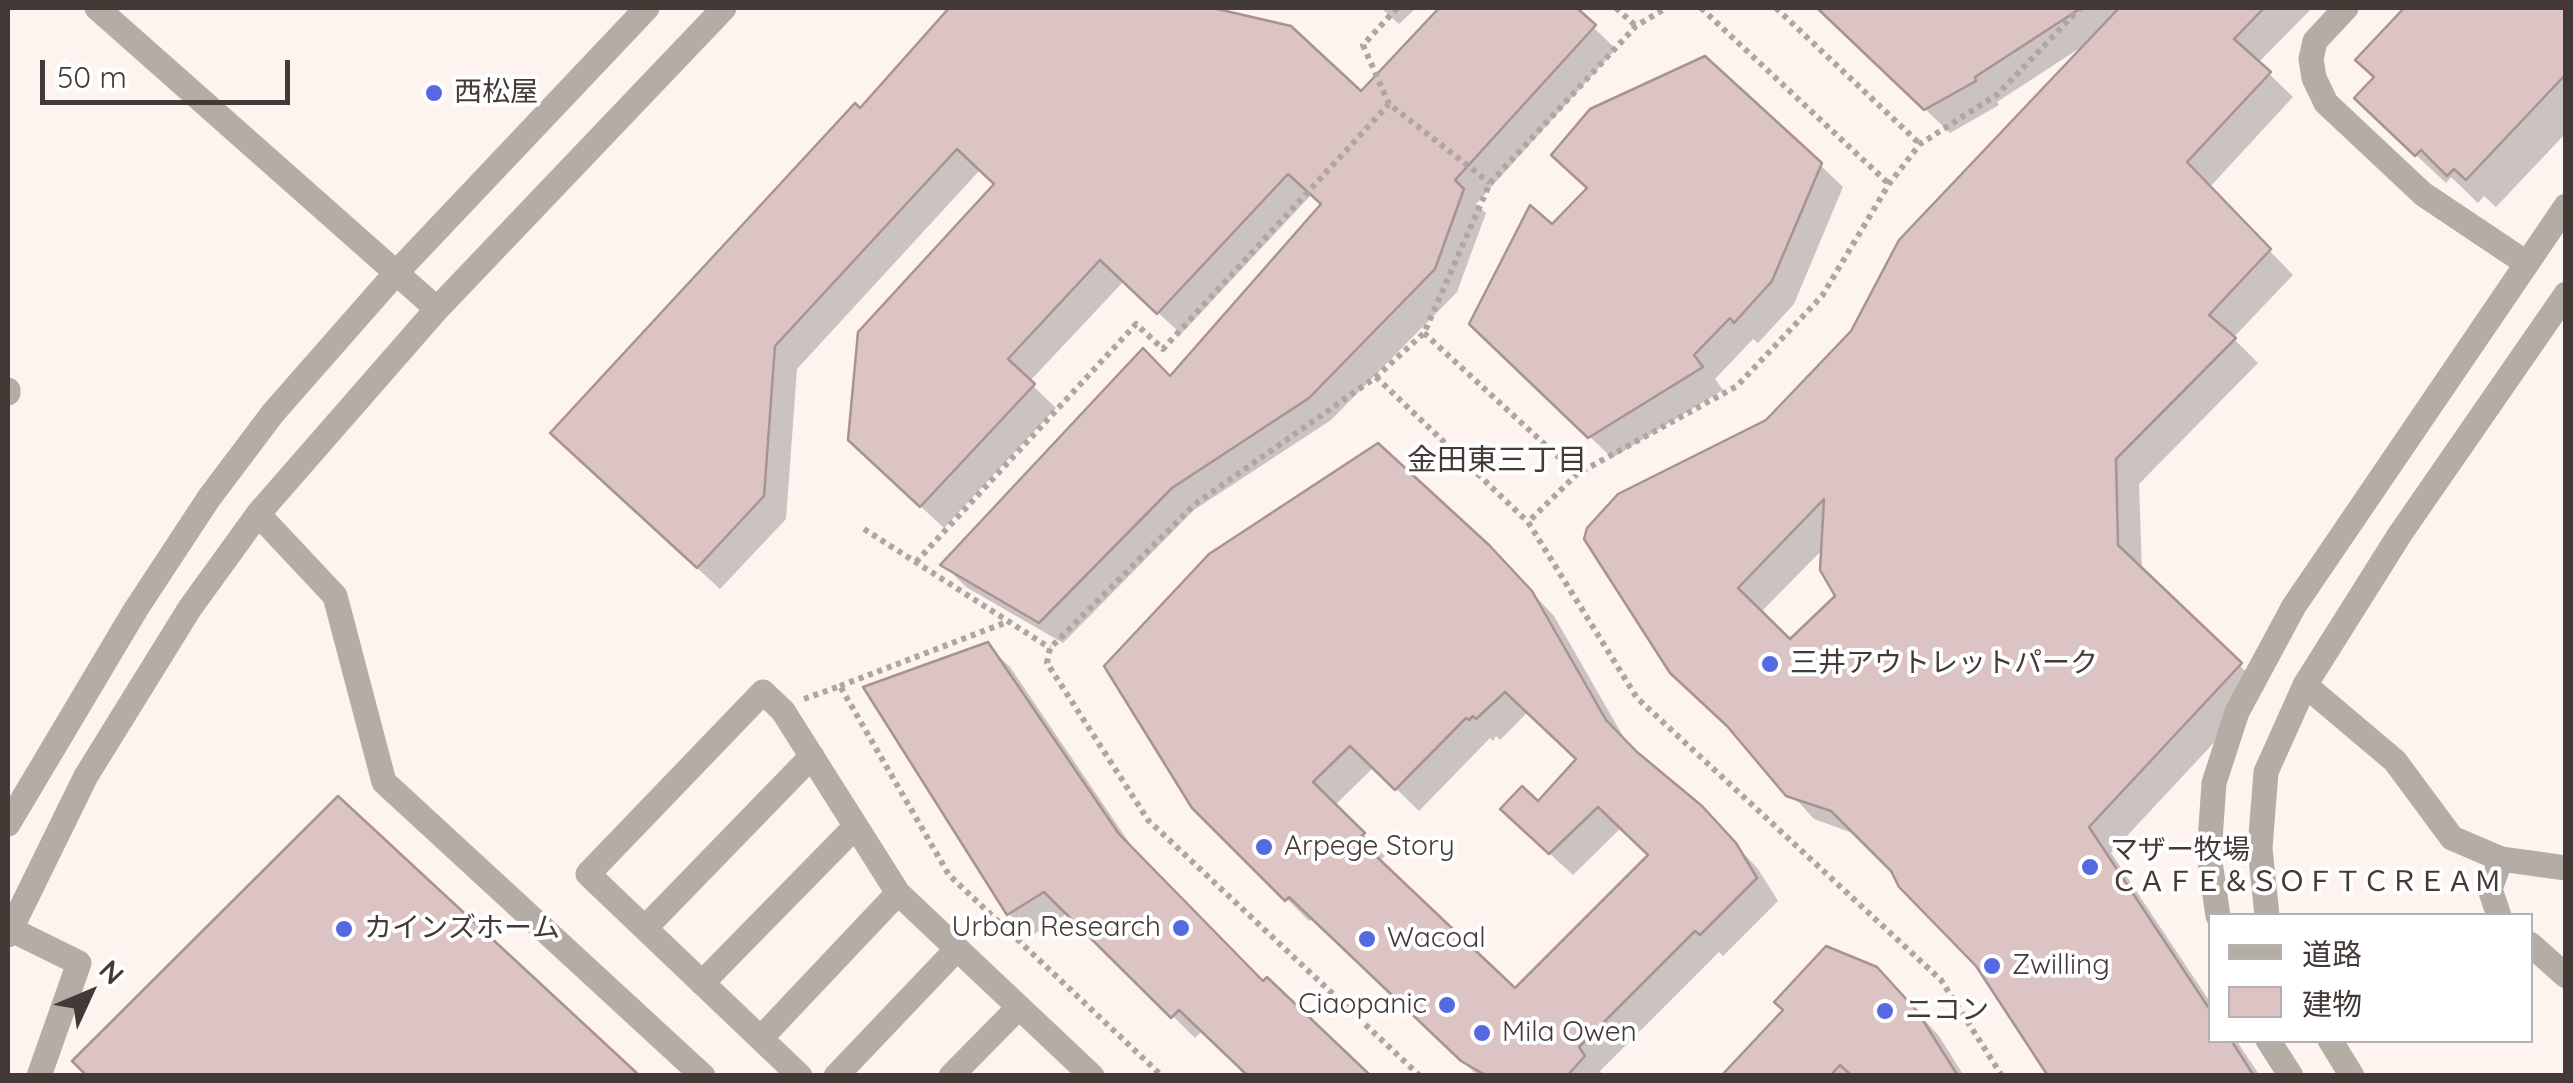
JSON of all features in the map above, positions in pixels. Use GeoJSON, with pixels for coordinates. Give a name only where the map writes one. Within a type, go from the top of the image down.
{"type":"FeatureCollection","features":[{"type":"Feature","properties":{"kind":"street"},"geometry":{"type":"LineString","coordinates":[[97,8],[438,310]]}},
{"type":"Feature","properties":{"kind":"street"},"geometry":{"type":"LineString","coordinates":[[8,824],[136,609],[209,498],[274,413],[396,273],[647,8]]}},
{"type":"Feature","properties":{"kind":"street"},"geometry":{"type":"LineString","coordinates":[[38,1076],[79,963],[9,932],[86,776],[190,608],[258,514],[438,310],[724,8]]}},
{"type":"Feature","properties":{"kind":"street"},"geometry":{"type":"LineString","coordinates":[[2346,8],[2315,41],[2311,59],[2314,78],[2326,103],[2423,194],[2526,263]]}},
{"type":"Feature","properties":{"kind":"street"},"geometry":{"type":"LineString","coordinates":[[2218,913],[2208,855],[2214,783],[2237,712],[2294,606],[2566,206]]}},
{"type":"Feature","properties":{"kind":"street"},"geometry":{"type":"LineString","coordinates":[[2267,913],[2260,848],[2266,772],[2305,685],[2400,534],[2566,294]]}},
{"type":"Feature","properties":{"kind":"street"},"geometry":{"type":"LineString","coordinates":[[258,514],[335,596],[384,782],[703,1076]]}},
{"type":"Feature","properties":{"kind":"street"},"geometry":{"type":"LineString","coordinates":[[2305,685],[2395,761],[2452,838],[2501,859],[2566,868]]}},
{"type":"Feature","properties":{"kind":"street"},"geometry":{"type":"LineString","coordinates":[[800,1076],[588,874],[764,692],[784,711],[898,893],[1019,1007],[1076,1070]]}},
{"type":"Feature","properties":{"kind":"street"},"geometry":{"type":"LineString","coordinates":[[645,928],[812,756]]}},
{"type":"Feature","properties":{"kind":"street"},"geometry":{"type":"LineString","coordinates":[[702,983],[855,827]]}},
{"type":"Feature","properties":{"kind":"street"},"geometry":{"type":"LineString","coordinates":[[2498,913],[2490,889],[2501,859]]}},
{"type":"Feature","properties":{"kind":"street"},"geometry":{"type":"LineString","coordinates":[[761,1038],[898,893]]}},
{"type":"Feature","properties":{"kind":"street"},"geometry":{"type":"LineString","coordinates":[[2533,947],[2566,976]]}},
{"type":"Feature","properties":{"kind":"street"},"geometry":{"type":"LineString","coordinates":[[836,1076],[957,949]]}},
{"type":"Feature","properties":{"kind":"street"},"geometry":{"type":"LineString","coordinates":[[951,1076],[1019,1007]]}},
{"type":"Feature","properties":{"kind":"street"},"geometry":{"type":"LineString","coordinates":[[2270,1043],[2291,1076]]}},
{"type":"Feature","properties":{"kind":"street"},"geometry":{"type":"LineString","coordinates":[[2332,1043],[2352,1076]]}},
{"type":"Feature","properties":{"kind":"path"},"geometry":{"type":"LineString","coordinates":[[1398,8],[1364,45],[1388,104],[1490,183]]}},
{"type":"Feature","properties":{"kind":"path"},"geometry":{"type":"LineString","coordinates":[[1616,8],[1636,26]]}},
{"type":"Feature","properties":{"kind":"path"},"geometry":{"type":"LineString","coordinates":[[1420,1076],[1148,820],[1047,664],[1050,648],[1195,504],[1376,377],[1424,333],[1490,183],[1636,26],[1666,8]]}},
{"type":"Feature","properties":{"kind":"path"},"geometry":{"type":"LineString","coordinates":[[1701,8],[1888,184]]}},
{"type":"Feature","properties":{"kind":"path"},"geometry":{"type":"LineString","coordinates":[[1776,8],[1920,144]]}},
{"type":"Feature","properties":{"kind":"path"},"geometry":{"type":"LineString","coordinates":[[1528,522],[1578,474],[1737,386],[1822,296],[1888,184],[1920,144],[1998,94],[2080,8]]}},
{"type":"Feature","properties":{"kind":"path"},"geometry":{"type":"LineString","coordinates":[[916,562],[1136,324],[1163,349],[1388,104]]}},
{"type":"Feature","properties":{"kind":"path"},"geometry":{"type":"LineString","coordinates":[[1424,333],[1578,474]]}},
{"type":"Feature","properties":{"kind":"path"},"geometry":{"type":"LineString","coordinates":[[1376,377],[1528,522],[1637,698],[1941,980],[2002,1076]]}},
{"type":"Feature","properties":{"kind":"path"},"geometry":{"type":"LineString","coordinates":[[864,529],[1050,648]]}},
{"type":"Feature","properties":{"kind":"path"},"geometry":{"type":"LineString","coordinates":[[798,702],[1008,622]]}},
{"type":"Feature","properties":{"kind":"path"},"geometry":{"type":"LineString","coordinates":[[840,686],[949,875],[1162,1076]]}},
{"type":"Feature","properties":{"kind":"building"},"geometry":{"type":"Polygon","coordinates":[[[949,8],[1213,8],[1291,26],[1361,91],[1439,8],[1577,8],[1596,25],[1455,180],[1464,189],[1435,269],[1309,398],[1172,488],[1039,623],[940,565],[1143,348],[1170,376],[1321,204],[1288,174],[1157,314],[1100,260],[1008,359],[1035,384],[920,507],[848,440],[858,332],[994,184],[957,149],[775,346],[764,496],[697,568],[550,433],[855,103],[860,108],[949,8]]]}},
{"type":"Feature","properties":{"kind":"building"},"geometry":{"type":"Polygon","coordinates":[[[1817,8],[2081,8],[1975,77],[1976,81],[1924,110],[1817,8]]]}},
{"type":"Feature","properties":{"kind":"building"},"geometry":{"type":"Polygon","coordinates":[[[2119,8],[2264,8],[2234,39],[2271,72],[2187,162],[2271,249],[2209,315],[2236,338],[2116,459],[2118,545],[2242,663],[2089,827],[2208,1007],[2208,1043],[2233,1043],[2254,1076],[2048,1076],[1976,966],[1899,887],[1891,871],[1831,811],[1786,796],[1727,726],[1670,673],[1584,539],[1587,528],[1618,494],[1766,420],[1851,331],[1899,240],[2119,8]],[[1824,499],[1738,588],[1790,639],[1835,596],[1820,570],[1824,499]]]}},
{"type":"Feature","properties":{"kind":"building"},"geometry":{"type":"Polygon","coordinates":[[[2404,8],[2566,8],[2566,74],[2466,180],[2454,169],[2447,176],[2421,150],[2415,156],[2354,98],[2374,77],[2355,60],[2404,8]]]}},
{"type":"Feature","properties":{"kind":"building"},"geometry":{"type":"Polygon","coordinates":[[[1705,56],[1822,163],[1772,281],[1734,323],[1730,318],[1694,355],[1703,367],[1588,438],[1469,324],[1530,205],[1552,224],[1587,188],[1551,155],[1590,109],[1705,56]]]}},
{"type":"Feature","properties":{"kind":"building"},"geometry":{"type":"Polygon","coordinates":[[[1378,443],[1489,545],[1532,591],[1606,720],[1637,752],[1702,806],[1736,843],[1757,878],[1700,935],[1695,931],[1579,1047],[1585,1056],[1567,1076],[1487,1076],[1461,1061],[1289,897],[1285,901],[1192,808],[1104,666],[1209,554],[1378,443]],[[1505,692],[1476,719],[1466,718],[1395,790],[1350,746],[1313,782],[1365,833],[1358,839],[1515,988],[1648,855],[1598,807],[1549,854],[1500,809],[1522,786],[1538,801],[1576,759],[1505,692]]]}},
{"type":"Feature","properties":{"kind":"building"},"geometry":{"type":"Polygon","coordinates":[[[988,642],[1119,834],[1263,981],[1267,977],[1371,1076],[1248,1076],[1179,1010],[1171,1018],[1044,892],[1007,915],[863,687],[988,642]]]}},
{"type":"Feature","properties":{"kind":"building","name":"カインズホーム"},"geometry":{"type":"Polygon","coordinates":[[[338,796],[640,1076],[87,1076],[72,1061],[338,796]]]}},
{"type":"Feature","properties":{"kind":"building"},"geometry":{"type":"Polygon","coordinates":[[[1826,946],[1877,967],[1917,1011],[1958,1076],[1852,1076],[1840,1065],[1830,1076],[1721,1076],[1783,1010],[1774,1002],[1826,946]]]}},
{"type":"Feature","properties":{"kind":"place","name":"西松屋"},"geometry":{"type":"Point","coordinates":[434,93]}},
{"type":"Feature","properties":{"kind":"place","name":"三井アウトレットパーク"},"geometry":{"type":"Point","coordinates":[1770,664]}},
{"type":"Feature","properties":{"kind":"place","name":"Arpege Story"},"geometry":{"type":"Point","coordinates":[1264,847]}},
{"type":"Feature","properties":{"kind":"place","name":"マザー牧場 ＣＡＦＥ＆ＳＯＦＴＣＲＥＡＭ"},"geometry":{"type":"Point","coordinates":[2090,867]}},
{"type":"Feature","properties":{"kind":"place","name":"Urban Research"},"geometry":{"type":"Point","coordinates":[1181,928]}},
{"type":"Feature","properties":{"kind":"place","name":"カインズホーム"},"geometry":{"type":"Point","coordinates":[344,929]}},
{"type":"Feature","properties":{"kind":"place","name":"Wacoal"},"geometry":{"type":"Point","coordinates":[1367,939]}},
{"type":"Feature","properties":{"kind":"place","name":"Zwilling"},"geometry":{"type":"Point","coordinates":[1992,966]}},
{"type":"Feature","properties":{"kind":"place","name":"Ciaopanic"},"geometry":{"type":"Point","coordinates":[1447,1005]}},
{"type":"Feature","properties":{"kind":"place","name":"ニコン"},"geometry":{"type":"Point","coordinates":[1885,1011]}},
{"type":"Feature","properties":{"kind":"place","name":"Mila Owen"},"geometry":{"type":"Point","coordinates":[1482,1033]}},
{"type":"Feature","properties":{"kind":"district","name":"金田東三丁目"},"geometry":{"type":"Point","coordinates":[1497,461]}}]}
